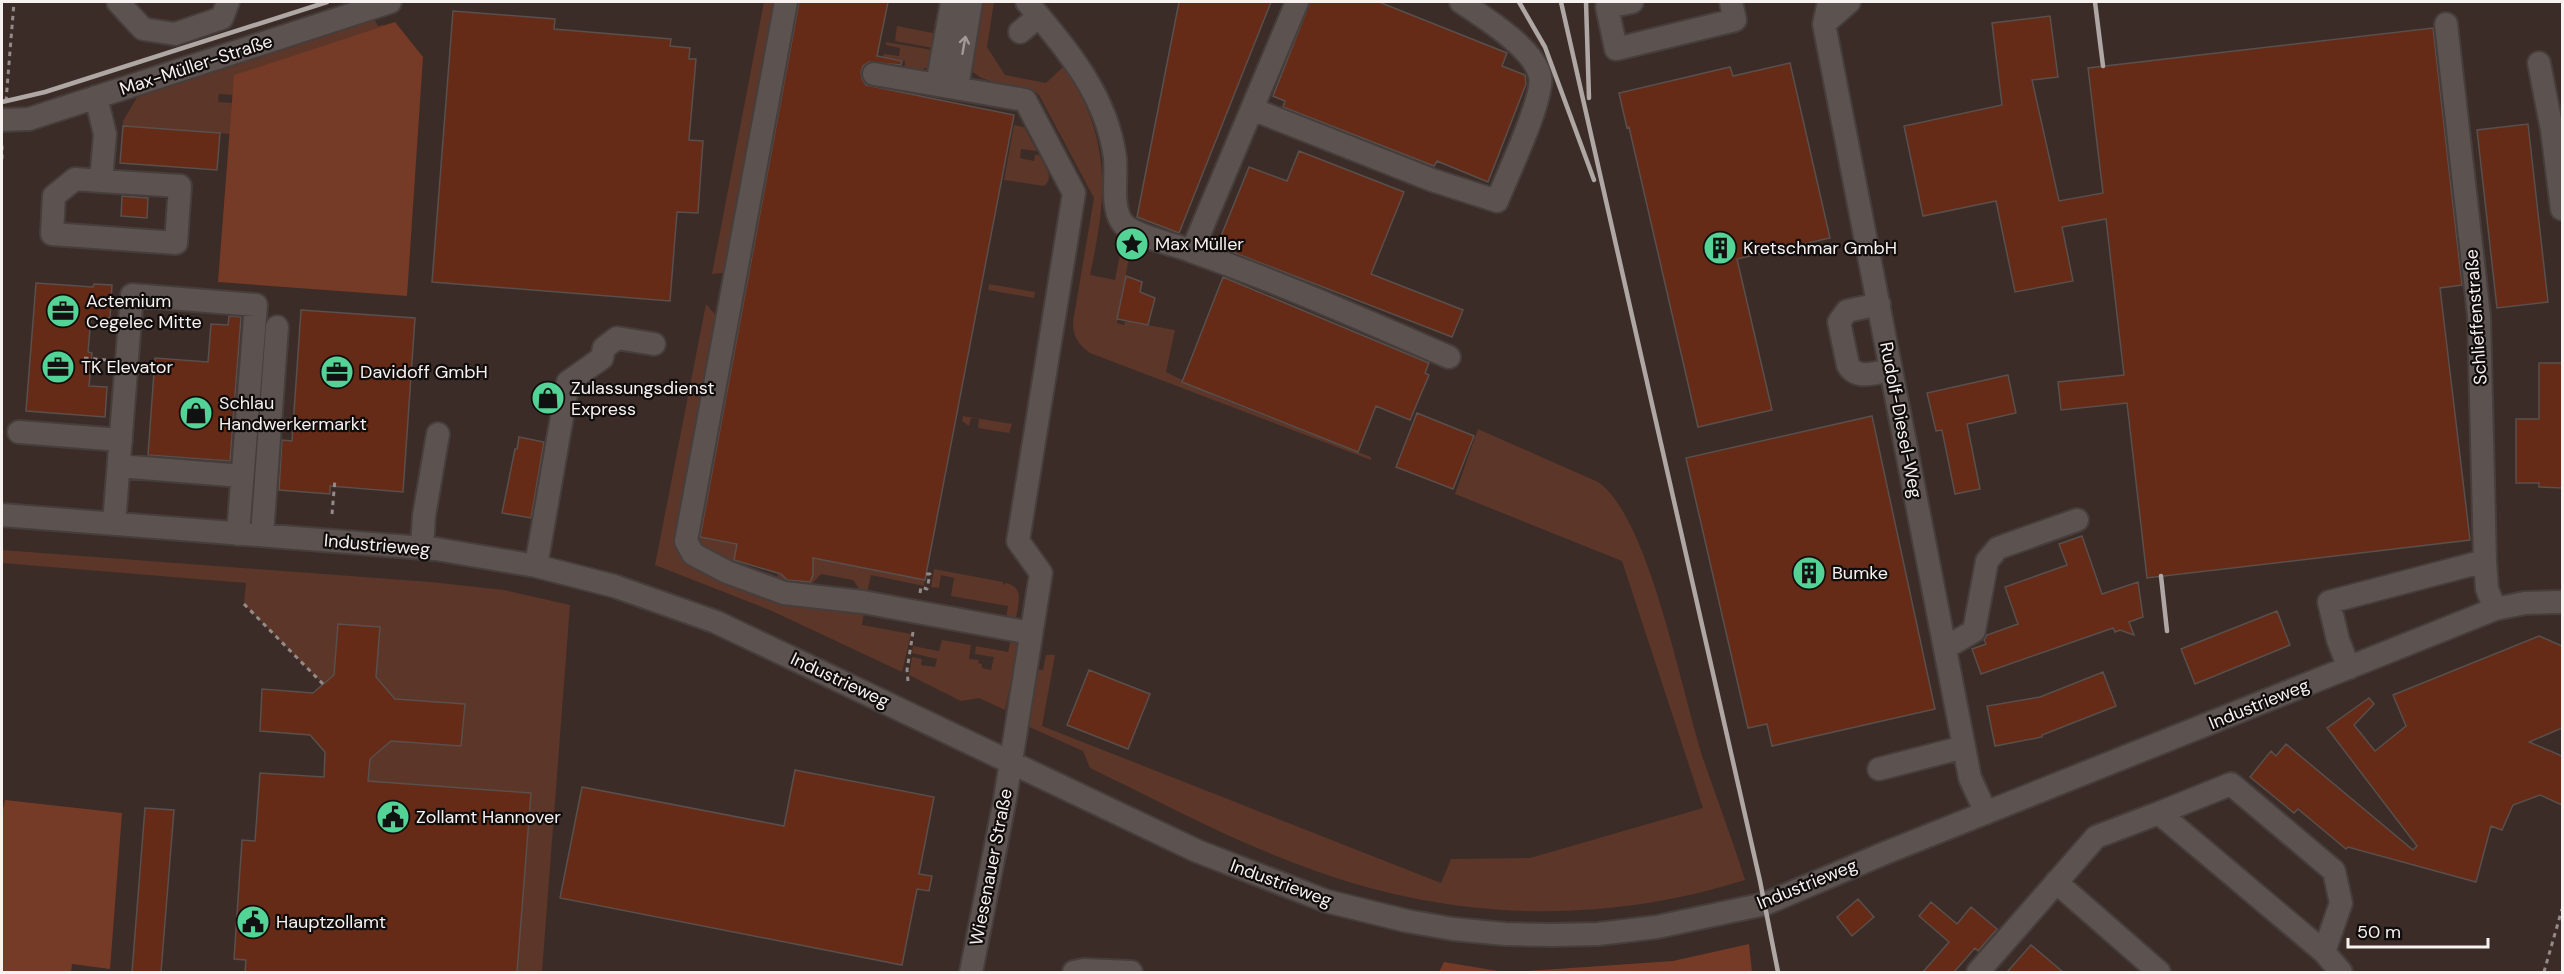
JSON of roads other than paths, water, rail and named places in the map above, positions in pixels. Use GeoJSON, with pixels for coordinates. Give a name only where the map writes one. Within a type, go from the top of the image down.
{"type":"FeatureCollection","features":[{"type":"Feature","properties":{"kind":"street"},"geometry":{"type":"LineString","coordinates":[[118,2],[143,29],[175,34],[222,18],[228,2]]}},
{"type":"Feature","properties":{"kind":"street","name":"Max-Müller-Straße"},"geometry":{"type":"LineString","coordinates":[[2,120],[29,119],[390,2]]}},
{"type":"Feature","properties":{"kind":"street"},"geometry":{"type":"LineString","coordinates":[[786,2],[686,541],[693,554],[727,572],[784,593],[863,602],[1031,633]]}},
{"type":"Feature","properties":{"kind":"street"},"geometry":{"type":"LineString","coordinates":[[947,87],[952,2]]}},
{"type":"Feature","properties":{"kind":"street"},"geometry":{"type":"LineString","coordinates":[[947,87],[972,2]]}},
{"type":"Feature","properties":{"kind":"street"},"geometry":{"type":"LineString","coordinates":[[1192,251],[1297,2]]}},
{"type":"Feature","properties":{"kind":"street"},"geometry":{"type":"LineString","coordinates":[[1252,109],[1432,180],[1497,201],[1538,97],[1540,76],[1528,56],[1511,37],[1461,2]]}},
{"type":"Feature","properties":{"kind":"street"},"geometry":{"type":"LineString","coordinates":[[1632,2],[1607,7],[1616,49],[1735,20],[1731,2]]}},
{"type":"Feature","properties":{"kind":"street"},"geometry":{"type":"LineString","coordinates":[[1824,24],[1829,2]]}},
{"type":"Feature","properties":{"kind":"street"},"geometry":{"type":"LineString","coordinates":[[1824,24],[1849,2]]}},
{"type":"Feature","properties":{"kind":"street"},"geometry":{"type":"LineString","coordinates":[[1020,32],[1033,9],[1067,49],[1102,105],[1115,157],[1116,210],[1122,223],[1133,231],[1192,251],[1362,319],[1449,357]]}},
{"type":"Feature","properties":{"kind":"street","name":"Rudolf-Diesel-Weg"},"geometry":{"type":"LineString","coordinates":[[1824,24],[1970,778],[1986,813]]}},
{"type":"Feature","properties":{"kind":"street","name":"Schlieffenstraße"},"geometry":{"type":"LineString","coordinates":[[2446,24],[2479,316],[2487,589],[2495,609]]}},
{"type":"Feature","properties":{"kind":"street"},"geometry":{"type":"LineString","coordinates":[[2539,63],[2552,130],[2562,209]]}},
{"type":"Feature","properties":{"kind":"street"},"geometry":{"type":"LineString","coordinates":[[874,74],[947,87]]}},
{"type":"Feature","properties":{"kind":"street","name":"Wiesenauer Straße"},"geometry":{"type":"LineString","coordinates":[[947,87],[1025,100],[1074,193],[1018,541],[1041,573],[1005,799],[971,972]]}},
{"type":"Feature","properties":{"kind":"street"},"geometry":{"type":"LineString","coordinates":[[96,97],[105,134],[101,181]]}},
{"type":"Feature","properties":{"kind":"street"},"geometry":{"type":"LineString","coordinates":[[75,179],[101,181],[180,186],[176,243],[52,234],[54,196],[75,179]]}},
{"type":"Feature","properties":{"kind":"street"},"geometry":{"type":"LineString","coordinates":[[114,524],[132,295],[256,305],[238,534]]}},
{"type":"Feature","properties":{"kind":"street"},"geometry":{"type":"LineString","coordinates":[[1879,304],[1847,311],[1839,322],[1851,371],[1866,374],[1891,370]]}},
{"type":"Feature","properties":{"kind":"street"},"geometry":{"type":"LineString","coordinates":[[262,535],[277,327]]}},
{"type":"Feature","properties":{"kind":"street"},"geometry":{"type":"LineString","coordinates":[[536,566],[568,382],[602,358],[604,348],[617,338],[654,344]]}},
{"type":"Feature","properties":{"kind":"street"},"geometry":{"type":"LineString","coordinates":[[19,432],[121,440]]}},
{"type":"Feature","properties":{"kind":"street"},"geometry":{"type":"LineString","coordinates":[[422,548],[424,516],[438,434]]}},
{"type":"Feature","properties":{"kind":"street"},"geometry":{"type":"LineString","coordinates":[[119,466],[242,476]]}},
{"type":"Feature","properties":{"kind":"street","name":"Industrieweg"},"geometry":{"type":"LineString","coordinates":[[2,515],[422,548],[536,566],[614,586],[716,622],[1197,851],[1326,901],[1407,921],[1505,934],[1599,934],[1657,927],[1765,904],[2495,609],[2525,603],[2560,602]]}},
{"type":"Feature","properties":{"kind":"street"},"geometry":{"type":"LineString","coordinates":[[1945,648],[1974,631],[1987,561],[1998,548],[2077,520]]}},
{"type":"Feature","properties":{"kind":"street"},"geometry":{"type":"LineString","coordinates":[[2349,668],[2338,640],[2330,602],[2486,561]]}},
{"type":"Feature","properties":{"kind":"street"},"geometry":{"type":"LineString","coordinates":[[1879,769],[1964,747]]}},
{"type":"Feature","properties":{"kind":"street"},"geometry":{"type":"LineString","coordinates":[[1978,972],[2096,837],[2148,810],[2231,784],[2334,871],[2341,903],[2324,952]]}},
{"type":"Feature","properties":{"kind":"street"},"geometry":{"type":"LineString","coordinates":[[2148,810],[2324,952],[2341,972]]}},
{"type":"Feature","properties":{"kind":"street"},"geometry":{"type":"LineString","coordinates":[[2056,882],[2159,972]]}},
{"type":"Feature","properties":{"kind":"street"},"geometry":{"type":"LineString","coordinates":[[1074,972],[1084,970],[1131,972]]}},
{"type":"Feature","properties":{"kind":"railway"},"geometry":{"type":"LineString","coordinates":[[2,102],[45,92],[327,2]]}},
{"type":"Feature","properties":{"kind":"railway"},"geometry":{"type":"LineString","coordinates":[[1519,2],[1545,47],[1594,180]]}},
{"type":"Feature","properties":{"kind":"railway"},"geometry":{"type":"LineString","coordinates":[[1561,2],[1760,881],[1778,972]]}},
{"type":"Feature","properties":{"kind":"railway"},"geometry":{"type":"LineString","coordinates":[[1586,2],[1589,98]]}},
{"type":"Feature","properties":{"kind":"railway"},"geometry":{"type":"LineString","coordinates":[[2095,2],[2103,66]]}},
{"type":"Feature","properties":{"kind":"railway"},"geometry":{"type":"LineString","coordinates":[[2161,576],[2167,631]]}},
{"type":"Feature","properties":{"kind":"place","name":"Max Müller"},"geometry":{"type":"Point","coordinates":[1132,244]}},
{"type":"Feature","properties":{"kind":"place","name":"Kretschmar GmbH"},"geometry":{"type":"Point","coordinates":[1720,248]}},
{"type":"Feature","properties":{"kind":"place","name":"Actemium Cegelec Mitte"},"geometry":{"type":"Point","coordinates":[63,311]}},
{"type":"Feature","properties":{"kind":"place","name":"TK Elevator"},"geometry":{"type":"Point","coordinates":[58,367]}},
{"type":"Feature","properties":{"kind":"place","name":"Davidoff GmbH"},"geometry":{"type":"Point","coordinates":[337,372]}},
{"type":"Feature","properties":{"kind":"place","name":"Zulassungsdienst Express"},"geometry":{"type":"Point","coordinates":[548,398]}},
{"type":"Feature","properties":{"kind":"place","name":"Schlau Handwerkermarkt"},"geometry":{"type":"Point","coordinates":[196,413]}},
{"type":"Feature","properties":{"kind":"place","name":"Bumke"},"geometry":{"type":"Point","coordinates":[1809,573]}},
{"type":"Feature","properties":{"kind":"place","name":"Zollamt Hannover"},"geometry":{"type":"Point","coordinates":[393,817]}},
{"type":"Feature","properties":{"kind":"place","name":"Hauptzollamt"},"geometry":{"type":"Point","coordinates":[253,922]}}]}
